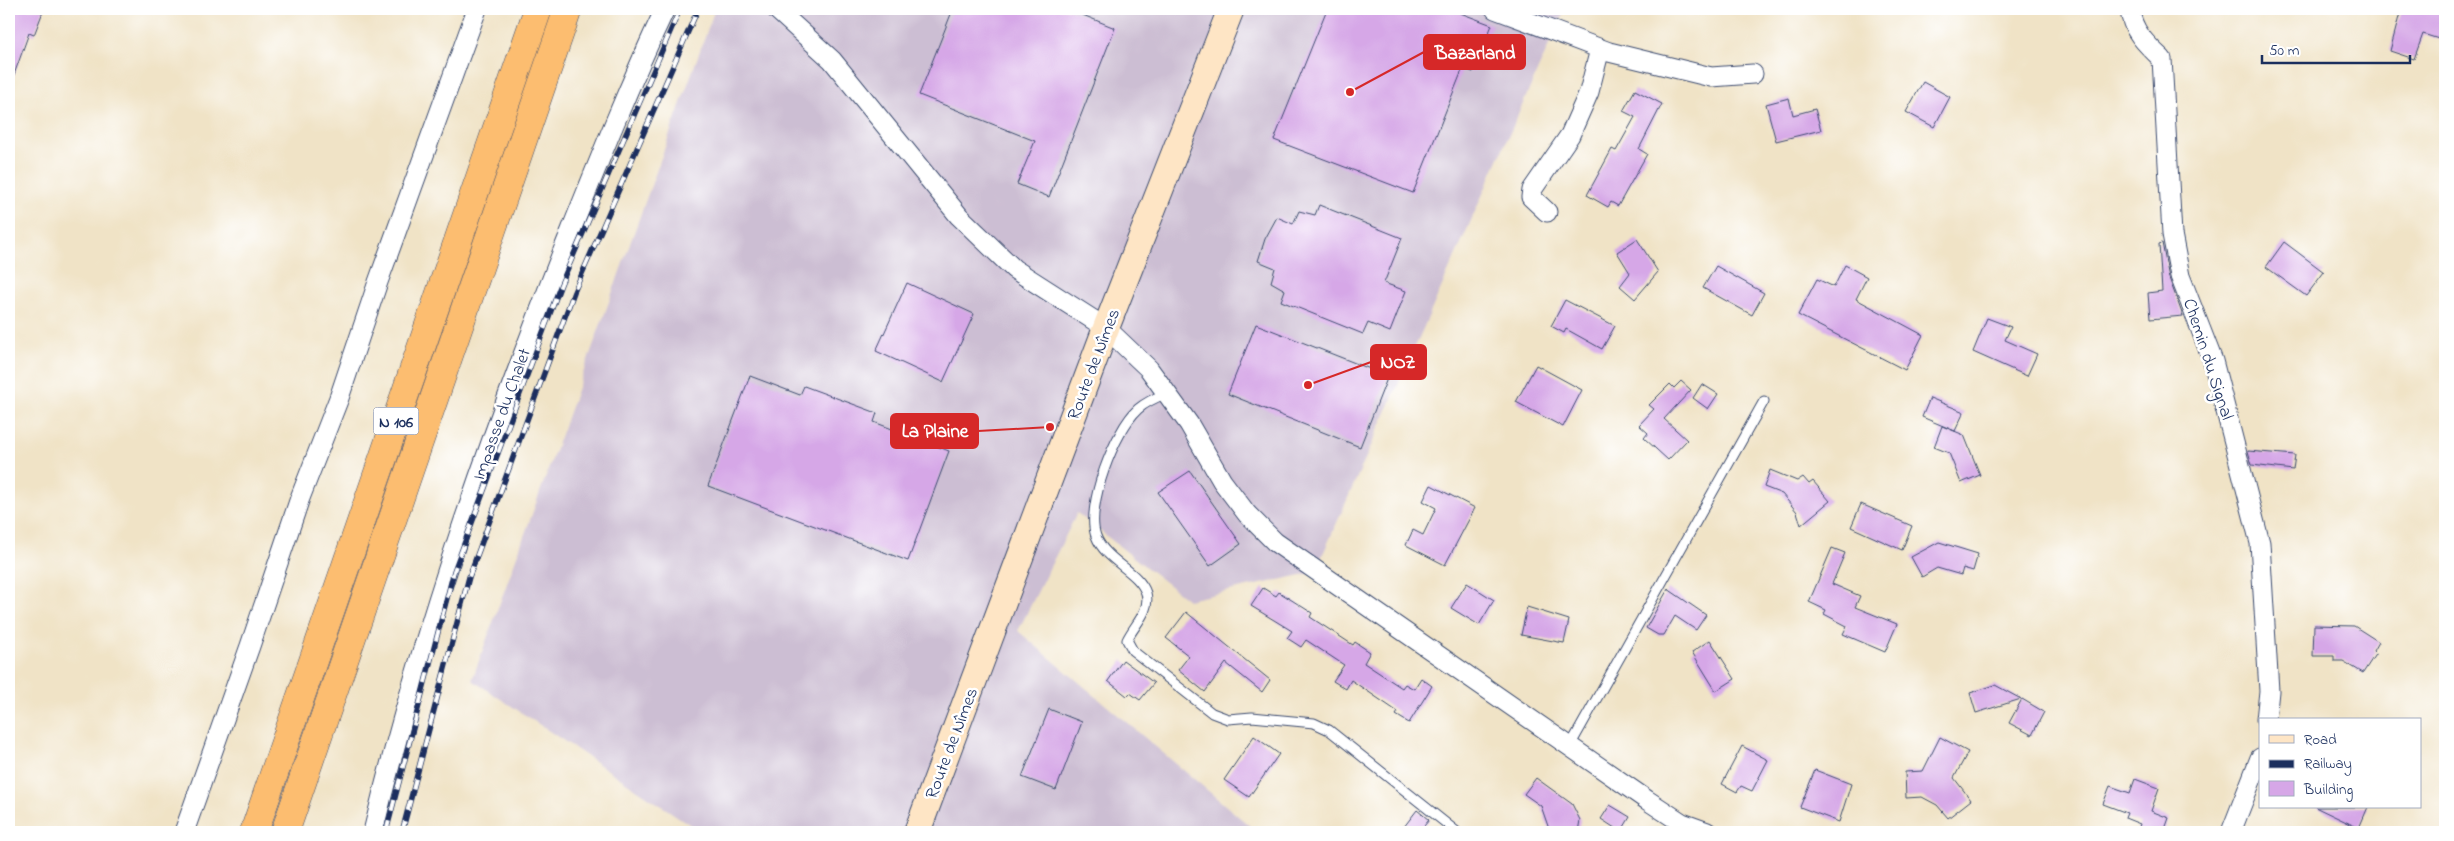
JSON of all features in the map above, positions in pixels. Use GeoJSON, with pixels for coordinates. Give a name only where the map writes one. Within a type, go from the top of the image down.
{"type":"FeatureCollection","features":[{"type":"Feature","properties":{"kind":"highway","name":"N 106"},"geometry":{"type":"LineString","coordinates":[[254,832],[538,9]]}},
{"type":"Feature","properties":{"kind":"highway","name":"N 106"},"geometry":{"type":"LineString","coordinates":[[285,832],[568,9]]}},
{"type":"Feature","properties":{"kind":"main road","name":"Route de Nîmes"},"geometry":{"type":"LineString","coordinates":[[917,832],[1106,328],[1231,9]]}},
{"type":"Feature","properties":{"kind":"street"},"geometry":{"type":"LineString","coordinates":[[184,832],[300,498],[339,398],[378,282],[477,9]]}},
{"type":"Feature","properties":{"kind":"street","name":"Impasse du Chalet"},"geometry":{"type":"LineString","coordinates":[[372,832],[391,756],[478,476],[533,324],[602,152],[665,9]]}},
{"type":"Feature","properties":{"kind":"street"},"geometry":{"type":"LineString","coordinates":[[776,9],[832,60],[959,216],[1000,256],[1014,269],[1106,328],[1149,369],[1168,392],[1222,480],[1246,514],[1275,542],[1682,823],[1707,832]]}},
{"type":"Feature","properties":{"kind":"street"},"geometry":{"type":"LineString","coordinates":[[1495,9],[1600,49],[1712,77],[1753,74]]}},
{"type":"Feature","properties":{"kind":"street","name":"Chemin du Signal"},"geometry":{"type":"LineString","coordinates":[[2130,9],[2131,21],[2147,45],[2162,59],[2172,234],[2180,276],[2213,362],[2260,543],[2268,691],[2266,718]]}},
{"type":"Feature","properties":{"kind":"street"},"geometry":{"type":"LineString","coordinates":[[1547,212],[1532,197],[1532,190],[1570,135],[1588,92],[1600,49]]}},
{"type":"Feature","properties":{"kind":"street"},"geometry":{"type":"LineString","coordinates":[[2231,832],[2259,761]]}},
{"type":"Feature","properties":{"kind":"lane"},"geometry":{"type":"LineString","coordinates":[[1168,392],[1137,410],[1123,428],[1099,482],[1093,512],[1095,536],[1110,558],[1138,580],[1145,591],[1147,603],[1141,619],[1127,640],[1133,651],[1212,713],[1228,719],[1252,717],[1314,723],[1329,730],[1457,832]]}},
{"type":"Feature","properties":{"kind":"lane"},"geometry":{"type":"LineString","coordinates":[[1570,746],[1764,401]]}},
{"type":"Feature","properties":{"kind":"shaded area"},"geometry":{"type":"Polygon","coordinates":[[[715,9],[1565,9],[1315,572],[1188,600],[1077,513],[1018,631],[1257,832],[701,832],[472,680],[715,9]]]}},
{"type":"Feature","properties":{"kind":"building"},"geometry":{"type":"Polygon","coordinates":[[[9,9],[44,9],[34,35],[29,33],[11,83],[9,83],[9,9]]]}},
{"type":"Feature","properties":{"kind":"building"},"geometry":{"type":"Polygon","coordinates":[[[953,9],[1068,9],[1115,28],[1049,197],[1017,184],[1035,141],[919,95],[953,9]]]}},
{"type":"Feature","properties":{"kind":"building"},"geometry":{"type":"Polygon","coordinates":[[[1327,9],[1450,9],[1492,25],[1473,72],[1463,68],[1413,193],[1274,140],[1327,9]]]}},
{"type":"Feature","properties":{"kind":"building"},"geometry":{"type":"Polygon","coordinates":[[[2401,9],[2445,9],[2445,41],[2423,34],[2414,59],[2390,51],[2401,9]]]}},
{"type":"Feature","properties":{"kind":"building"},"geometry":{"type":"Polygon","coordinates":[[[1923,82],[1950,97],[1934,127],[1906,112],[1923,82]]]}},
{"type":"Feature","properties":{"kind":"building"},"geometry":{"type":"Polygon","coordinates":[[[1635,90],[1662,104],[1639,149],[1647,154],[1618,206],[1611,202],[1608,207],[1587,195],[1612,149],[1616,151],[1635,117],[1623,111],[1635,90]]]}},
{"type":"Feature","properties":{"kind":"building"},"geometry":{"type":"Polygon","coordinates":[[[1789,98],[1793,115],[1815,109],[1821,130],[1776,141],[1766,104],[1789,98]]]}},
{"type":"Feature","properties":{"kind":"building"},"geometry":{"type":"Polygon","coordinates":[[[1319,205],[1402,238],[1384,283],[1406,291],[1390,332],[1368,323],[1363,334],[1281,301],[1285,290],[1271,282],[1275,268],[1258,261],[1265,239],[1277,217],[1293,224],[1299,211],[1315,215],[1319,205]]]}},
{"type":"Feature","properties":{"kind":"building"},"geometry":{"type":"Polygon","coordinates":[[[1637,239],[1658,272],[1635,299],[1620,286],[1630,273],[1617,252],[1637,239]]]}},
{"type":"Feature","properties":{"kind":"building"},"geometry":{"type":"Polygon","coordinates":[[[2284,242],[2324,272],[2306,296],[2266,267],[2284,242]]]}},
{"type":"Feature","properties":{"kind":"building"},"geometry":{"type":"Polygon","coordinates":[[[2162,243],[2169,278],[2183,316],[2150,319],[2148,293],[2162,291],[2159,244],[2162,243]]]}},
{"type":"Feature","properties":{"kind":"building"},"geometry":{"type":"Polygon","coordinates":[[[1845,265],[1867,277],[1856,299],[1923,335],[1905,370],[1798,315],[1817,279],[1834,287],[1845,265]]]}},
{"type":"Feature","properties":{"kind":"building"},"geometry":{"type":"Polygon","coordinates":[[[1716,266],[1764,293],[1752,315],[1703,288],[1716,266]]]}},
{"type":"Feature","properties":{"kind":"building"},"geometry":{"type":"Polygon","coordinates":[[[907,283],[974,314],[943,382],[876,351],[907,283]]]}},
{"type":"Feature","properties":{"kind":"building"},"geometry":{"type":"Polygon","coordinates":[[[1565,300],[1615,326],[1602,349],[1566,329],[1564,333],[1551,326],[1565,300]]]}},
{"type":"Feature","properties":{"kind":"building"},"geometry":{"type":"Polygon","coordinates":[[[1987,318],[2011,327],[2005,340],[2037,354],[2027,376],[1973,352],[1987,318]]]}},
{"type":"Feature","properties":{"kind":"building"},"geometry":{"type":"Polygon","coordinates":[[[1256,324],[1388,376],[1360,447],[1228,394],[1256,324]]]}},
{"type":"Feature","properties":{"kind":"building"},"geometry":{"type":"Polygon","coordinates":[[[1536,365],[1582,390],[1563,427],[1516,402],[1536,365]]]}},
{"type":"Feature","properties":{"kind":"building"},"geometry":{"type":"Polygon","coordinates":[[[750,376],[800,395],[804,386],[877,413],[874,422],[949,451],[908,561],[708,486],[750,376]]]}},
{"type":"Feature","properties":{"kind":"building"},"geometry":{"type":"Polygon","coordinates":[[[1681,381],[1691,390],[1664,419],[1687,440],[1668,460],[1644,438],[1648,433],[1639,425],[1654,409],[1649,405],[1670,384],[1674,388],[1681,381]]]}},
{"type":"Feature","properties":{"kind":"building"},"geometry":{"type":"Polygon","coordinates":[[[1702,384],[1718,394],[1708,409],[1693,398],[1702,384]]]}},
{"type":"Feature","properties":{"kind":"building"},"geometry":{"type":"Polygon","coordinates":[[[1930,398],[1964,412],[1955,431],[1922,417],[1930,398]]]}},
{"type":"Feature","properties":{"kind":"building"},"geometry":{"type":"Polygon","coordinates":[[[1942,426],[1964,435],[1980,475],[1961,483],[1949,453],[1934,447],[1942,426]]]}},
{"type":"Feature","properties":{"kind":"building"},"geometry":{"type":"Polygon","coordinates":[[[2248,451],[2295,455],[2293,470],[2252,465],[2248,451]]]}},
{"type":"Feature","properties":{"kind":"building"},"geometry":{"type":"Polygon","coordinates":[[[1770,470],[1797,481],[1803,477],[1809,484],[1813,481],[1830,501],[1801,525],[1797,512],[1782,494],[1764,487],[1770,470]]]}},
{"type":"Feature","properties":{"kind":"building"},"geometry":{"type":"Polygon","coordinates":[[[1190,471],[1241,544],[1210,566],[1158,492],[1190,471]]]}},
{"type":"Feature","properties":{"kind":"building"},"geometry":{"type":"Polygon","coordinates":[[[1431,485],[1475,508],[1445,565],[1406,545],[1413,530],[1423,535],[1436,508],[1423,501],[1431,485]]]}},
{"type":"Feature","properties":{"kind":"building"},"geometry":{"type":"Polygon","coordinates":[[[1861,504],[1912,526],[1902,550],[1851,527],[1861,504]]]}},
{"type":"Feature","properties":{"kind":"building"},"geometry":{"type":"Polygon","coordinates":[[[1939,542],[1978,554],[1973,571],[1963,568],[1961,575],[1937,568],[1922,577],[1911,557],[1939,542]]]}},
{"type":"Feature","properties":{"kind":"building"},"geometry":{"type":"Polygon","coordinates":[[[1832,548],[1845,553],[1832,584],[1860,596],[1855,607],[1897,624],[1885,652],[1843,634],[1847,626],[1824,614],[1826,610],[1809,602],[1832,548]]]}},
{"type":"Feature","properties":{"kind":"building"},"geometry":{"type":"Polygon","coordinates":[[[1467,583],[1494,600],[1479,625],[1451,608],[1467,583]]]}},
{"type":"Feature","properties":{"kind":"building"},"geometry":{"type":"Polygon","coordinates":[[[1263,588],[1276,596],[1279,592],[1312,613],[1310,617],[1353,645],[1355,642],[1370,652],[1364,663],[1402,688],[1405,684],[1414,689],[1421,678],[1432,686],[1409,723],[1396,715],[1398,712],[1351,680],[1346,689],[1333,681],[1344,665],[1306,640],[1301,647],[1287,638],[1292,631],[1251,606],[1263,588]]]}},
{"type":"Feature","properties":{"kind":"building"},"geometry":{"type":"Polygon","coordinates":[[[1668,589],[1706,615],[1696,630],[1675,616],[1664,635],[1658,635],[1646,628],[1668,589]]]}},
{"type":"Feature","properties":{"kind":"building"},"geometry":{"type":"Polygon","coordinates":[[[1527,607],[1569,620],[1564,643],[1521,635],[1527,607]]]}},
{"type":"Feature","properties":{"kind":"building"},"geometry":{"type":"Polygon","coordinates":[[[1186,612],[1270,680],[1262,692],[1226,663],[1205,692],[1178,670],[1189,656],[1166,638],[1186,612]]]}},
{"type":"Feature","properties":{"kind":"building"},"geometry":{"type":"Polygon","coordinates":[[[2314,625],[2354,626],[2379,642],[2374,651],[2376,653],[2363,673],[2343,661],[2334,661],[2334,656],[2313,656],[2314,625]]]}},
{"type":"Feature","properties":{"kind":"building"},"geometry":{"type":"Polygon","coordinates":[[[1710,640],[1735,679],[1716,691],[1692,652],[1710,640]]]}},
{"type":"Feature","properties":{"kind":"building"},"geometry":{"type":"Polygon","coordinates":[[[1123,660],[1154,683],[1140,700],[1130,693],[1127,696],[1108,681],[1123,660]]]}},
{"type":"Feature","properties":{"kind":"building"},"geometry":{"type":"Polygon","coordinates":[[[1995,685],[2021,699],[1976,713],[1970,693],[1995,685]]]}},
{"type":"Feature","properties":{"kind":"building"},"geometry":{"type":"Polygon","coordinates":[[[2022,699],[2044,712],[2032,735],[2009,723],[2022,699]]]}},
{"type":"Feature","properties":{"kind":"building"},"geometry":{"type":"Polygon","coordinates":[[[1049,709],[1082,722],[1056,790],[1022,777],[1049,709]]]}},
{"type":"Feature","properties":{"kind":"building"},"geometry":{"type":"Polygon","coordinates":[[[1254,736],[1279,754],[1249,797],[1224,780],[1254,736]]]}},
{"type":"Feature","properties":{"kind":"building"},"geometry":{"type":"Polygon","coordinates":[[[1940,737],[1968,752],[1954,778],[1971,800],[1948,818],[1937,805],[1922,797],[1906,798],[1905,772],[1923,771],[1940,737]]]}},
{"type":"Feature","properties":{"kind":"building"},"geometry":{"type":"Polygon","coordinates":[[[1742,746],[1768,760],[1752,791],[1741,786],[1737,792],[1722,784],[1742,746]]]}},
{"type":"Feature","properties":{"kind":"building"},"geometry":{"type":"Polygon","coordinates":[[[1815,770],[1851,784],[1839,822],[1800,807],[1815,770]]]}},
{"type":"Feature","properties":{"kind":"building"},"geometry":{"type":"Polygon","coordinates":[[[1536,778],[1572,804],[1580,820],[1578,832],[1550,832],[1541,806],[1524,794],[1536,778]]]}},
{"type":"Feature","properties":{"kind":"building"},"geometry":{"type":"Polygon","coordinates":[[[2135,779],[2159,788],[2151,811],[2169,818],[2164,832],[2137,832],[2140,824],[2125,818],[2127,813],[2103,804],[2110,786],[2130,793],[2135,779]]]}},
{"type":"Feature","properties":{"kind":"building"},"geometry":{"type":"Polygon","coordinates":[[[1610,805],[1630,817],[1621,832],[1601,819],[1610,805]]]}},
{"type":"Feature","properties":{"kind":"building"},"geometry":{"type":"Polygon","coordinates":[[[2317,808],[2368,808],[2359,828],[2317,808]]]}},
{"type":"Feature","properties":{"kind":"building"},"geometry":{"type":"Polygon","coordinates":[[[1417,810],[1429,820],[1419,832],[1400,832],[1417,810]]]}},
{"type":"Feature","properties":{"kind":"railway"},"geometry":{"type":"LineString","coordinates":[[386,832],[454,571],[561,284],[680,9]]}},
{"type":"Feature","properties":{"kind":"railway"},"geometry":{"type":"LineString","coordinates":[[402,832],[469,577],[574,292],[698,9]]}},
{"type":"Feature","properties":{"kind":"place","name":"Bazarland"},"geometry":{"type":"Point","coordinates":[1350,92]}},
{"type":"Feature","properties":{"kind":"place","name":"NOZ"},"geometry":{"type":"Point","coordinates":[1308,385]}},
{"type":"Feature","properties":{"kind":"place","name":"La Plaine"},"geometry":{"type":"Point","coordinates":[1050,427]}}]}
